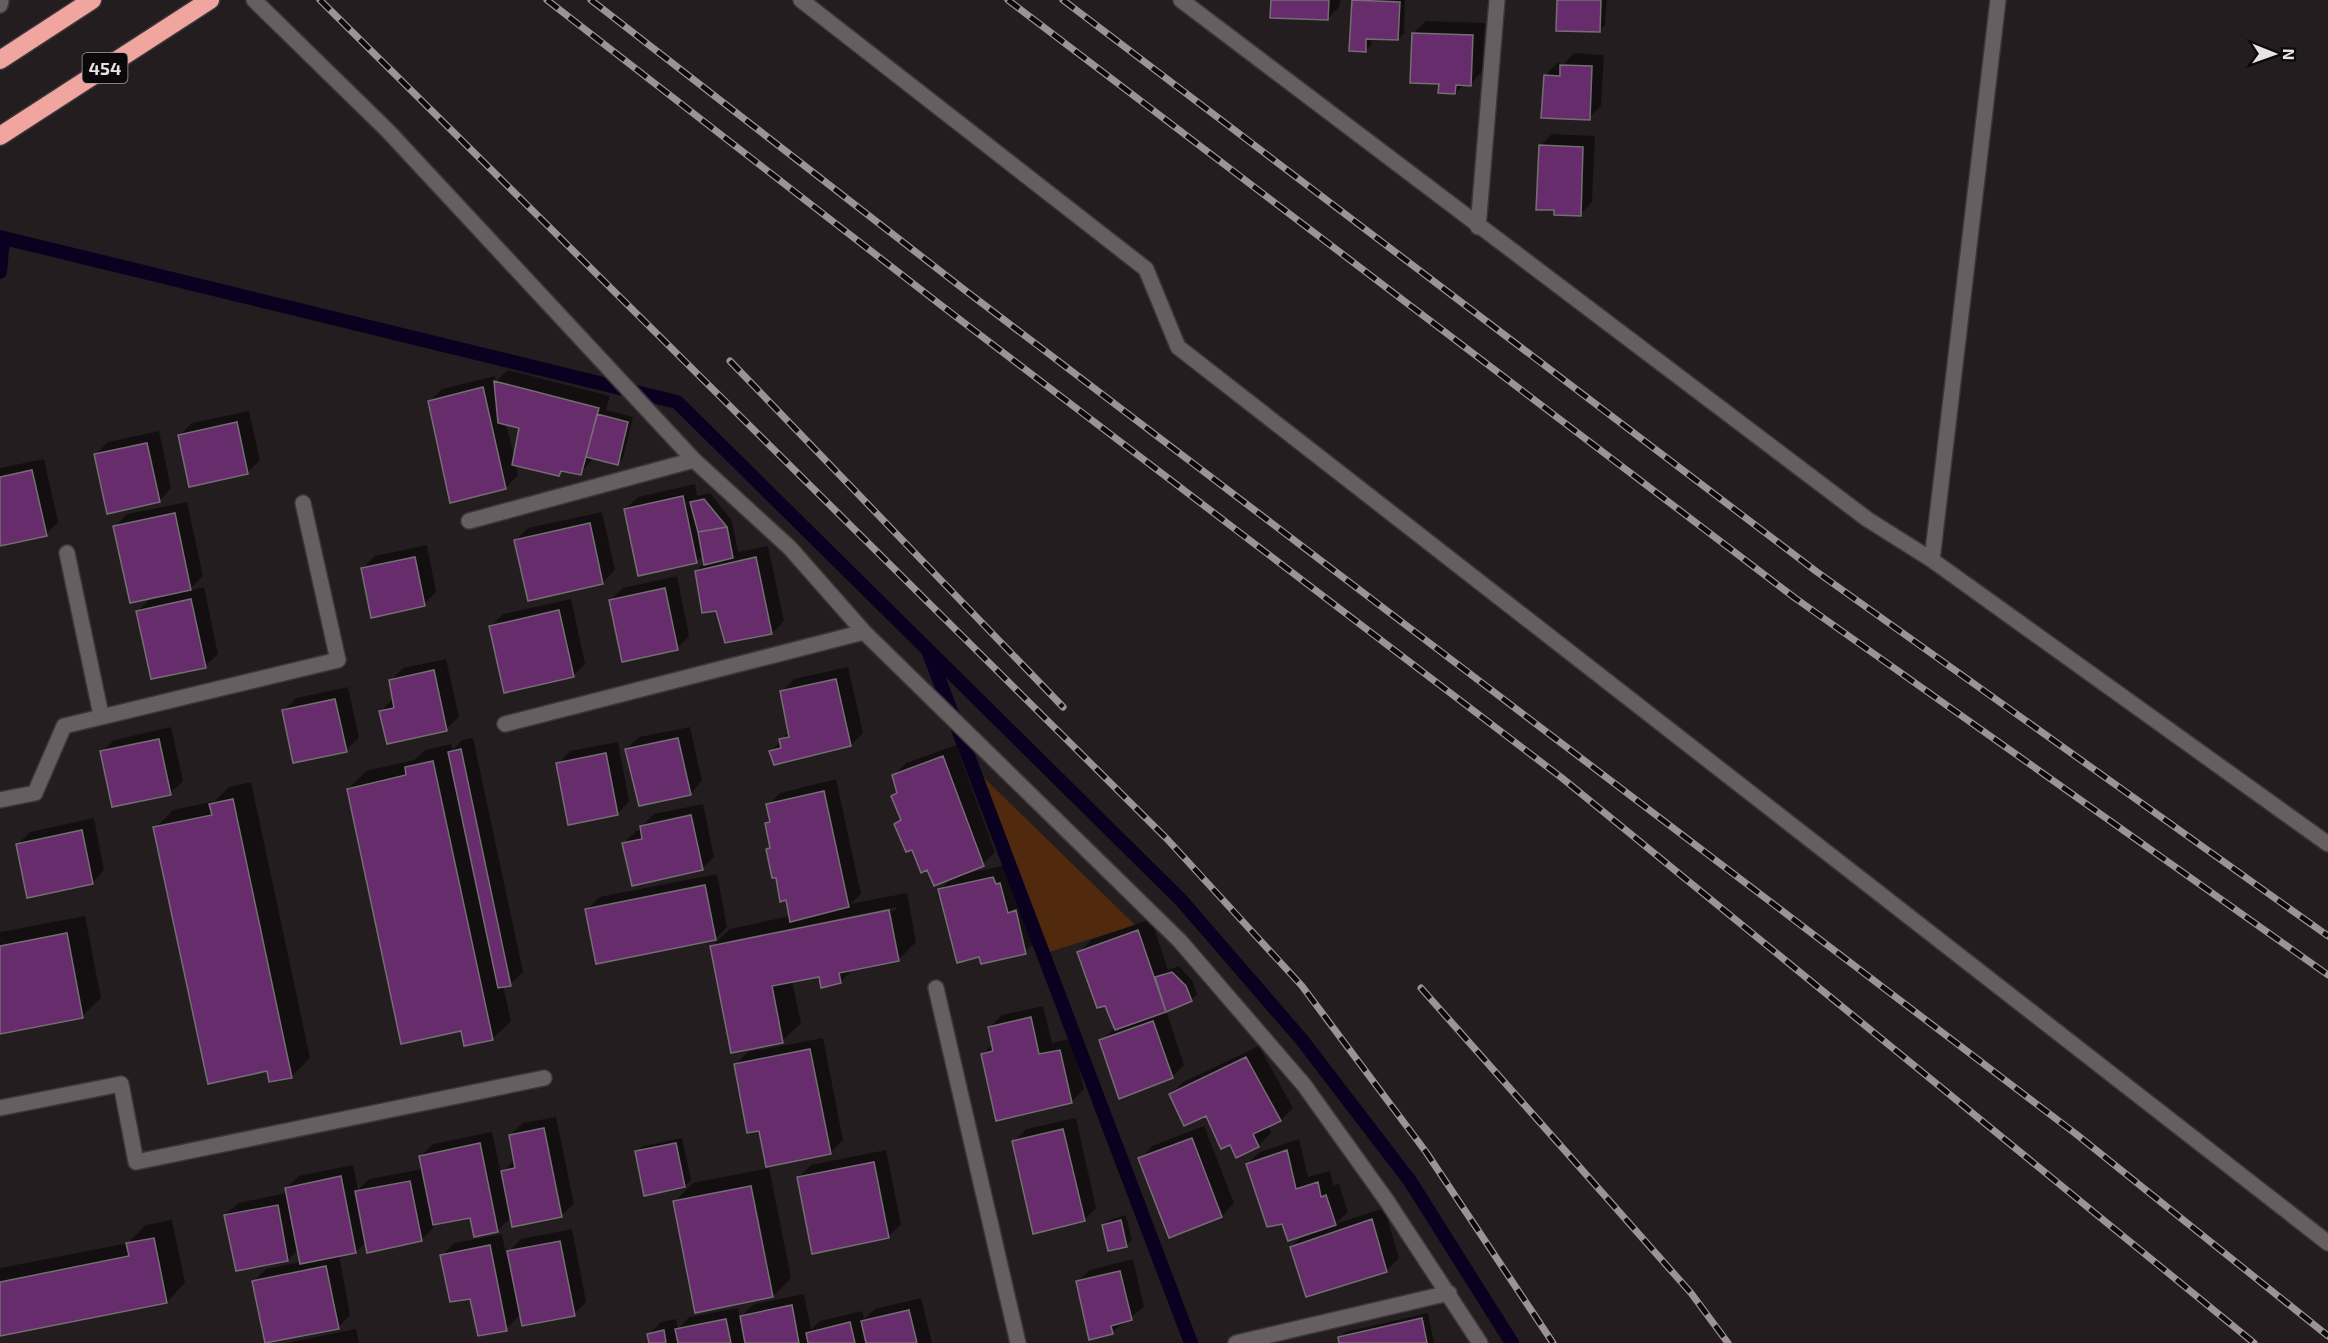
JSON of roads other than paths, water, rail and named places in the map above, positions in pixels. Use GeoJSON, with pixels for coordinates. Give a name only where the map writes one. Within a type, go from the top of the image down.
{"type":"FeatureCollection","features":[{"type":"Feature","properties":{"kind":"highway"},"geometry":{"type":"LineString","coordinates":[[0,60],[92,0]]}},
{"type":"Feature","properties":{"kind":"highway","name":"454"},"geometry":{"type":"LineString","coordinates":[[0,136],[210,0]]}},
{"type":"Feature","properties":{"kind":"street"},"geometry":{"type":"LineString","coordinates":[[0,0],[0,5]]}},
{"type":"Feature","properties":{"kind":"street"},"geometry":{"type":"LineString","coordinates":[[254,0],[388,131],[694,460],[790,548],[864,632],[1180,941],[1304,1085],[1387,1201],[1480,1343]]}},
{"type":"Feature","properties":{"kind":"street"},"geometry":{"type":"LineString","coordinates":[[801,0],[1146,269],[1178,347],[2328,1243]]}},
{"type":"Feature","properties":{"kind":"street"},"geometry":{"type":"LineString","coordinates":[[1181,0],[1478,227],[1867,519],[1932,560],[2328,843]]}},
{"type":"Feature","properties":{"kind":"street"},"geometry":{"type":"LineString","coordinates":[[1478,227],[1497,0]]}},
{"type":"Feature","properties":{"kind":"street"},"geometry":{"type":"LineString","coordinates":[[1932,560],[1998,0]]}},
{"type":"Feature","properties":{"kind":"street"},"geometry":{"type":"LineString","coordinates":[[470,521],[694,460]]}},
{"type":"Feature","properties":{"kind":"street"},"geometry":{"type":"LineString","coordinates":[[0,800],[35,793],[64,726],[101,715],[338,660],[303,503]]}},
{"type":"Feature","properties":{"kind":"street"},"geometry":{"type":"LineString","coordinates":[[67,553],[101,715]]}},
{"type":"Feature","properties":{"kind":"street"},"geometry":{"type":"LineString","coordinates":[[505,724],[864,632]]}},
{"type":"Feature","properties":{"kind":"street"},"geometry":{"type":"LineString","coordinates":[[936,988],[1018,1343]]}},
{"type":"Feature","properties":{"kind":"street"},"geometry":{"type":"LineString","coordinates":[[0,1108],[121,1084],[136,1162],[544,1077]]}},
{"type":"Feature","properties":{"kind":"street"},"geometry":{"type":"LineString","coordinates":[[1236,1343],[1449,1293]]}},
{"type":"Feature","properties":{"kind":"waterway"},"geometry":{"type":"LineString","coordinates":[[0,237],[677,402],[1181,900],[1302,1040],[1410,1181],[1512,1343]]}},
{"type":"Feature","properties":{"kind":"waterway"},"geometry":{"type":"LineString","coordinates":[[0,272],[3,238]]}},
{"type":"Feature","properties":{"kind":"waterway"},"geometry":{"type":"LineString","coordinates":[[929,653],[1191,1343]]}},
{"type":"Feature","properties":{"kind":"railway"},"geometry":{"type":"LineString","coordinates":[[320,0],[1167,839],[1302,986],[1426,1152],[1553,1343]]}},
{"type":"Feature","properties":{"kind":"railway"},"geometry":{"type":"LineString","coordinates":[[547,0],[942,306],[1562,778],[2254,1343]]}},
{"type":"Feature","properties":{"kind":"railway"},"geometry":{"type":"LineString","coordinates":[[591,0],[966,291],[2076,1134],[2328,1336]]}},
{"type":"Feature","properties":{"kind":"railway"},"geometry":{"type":"LineString","coordinates":[[1008,0],[1795,598],[2328,975]]}},
{"type":"Feature","properties":{"kind":"railway"},"geometry":{"type":"LineString","coordinates":[[1063,0],[1817,572],[2328,936]]}},
{"type":"Feature","properties":{"kind":"railway"},"geometry":{"type":"LineString","coordinates":[[730,361],[1063,707]]}},
{"type":"Feature","properties":{"kind":"railway"},"geometry":{"type":"LineString","coordinates":[[1421,988],[1691,1293],[1728,1343]]}}]}
